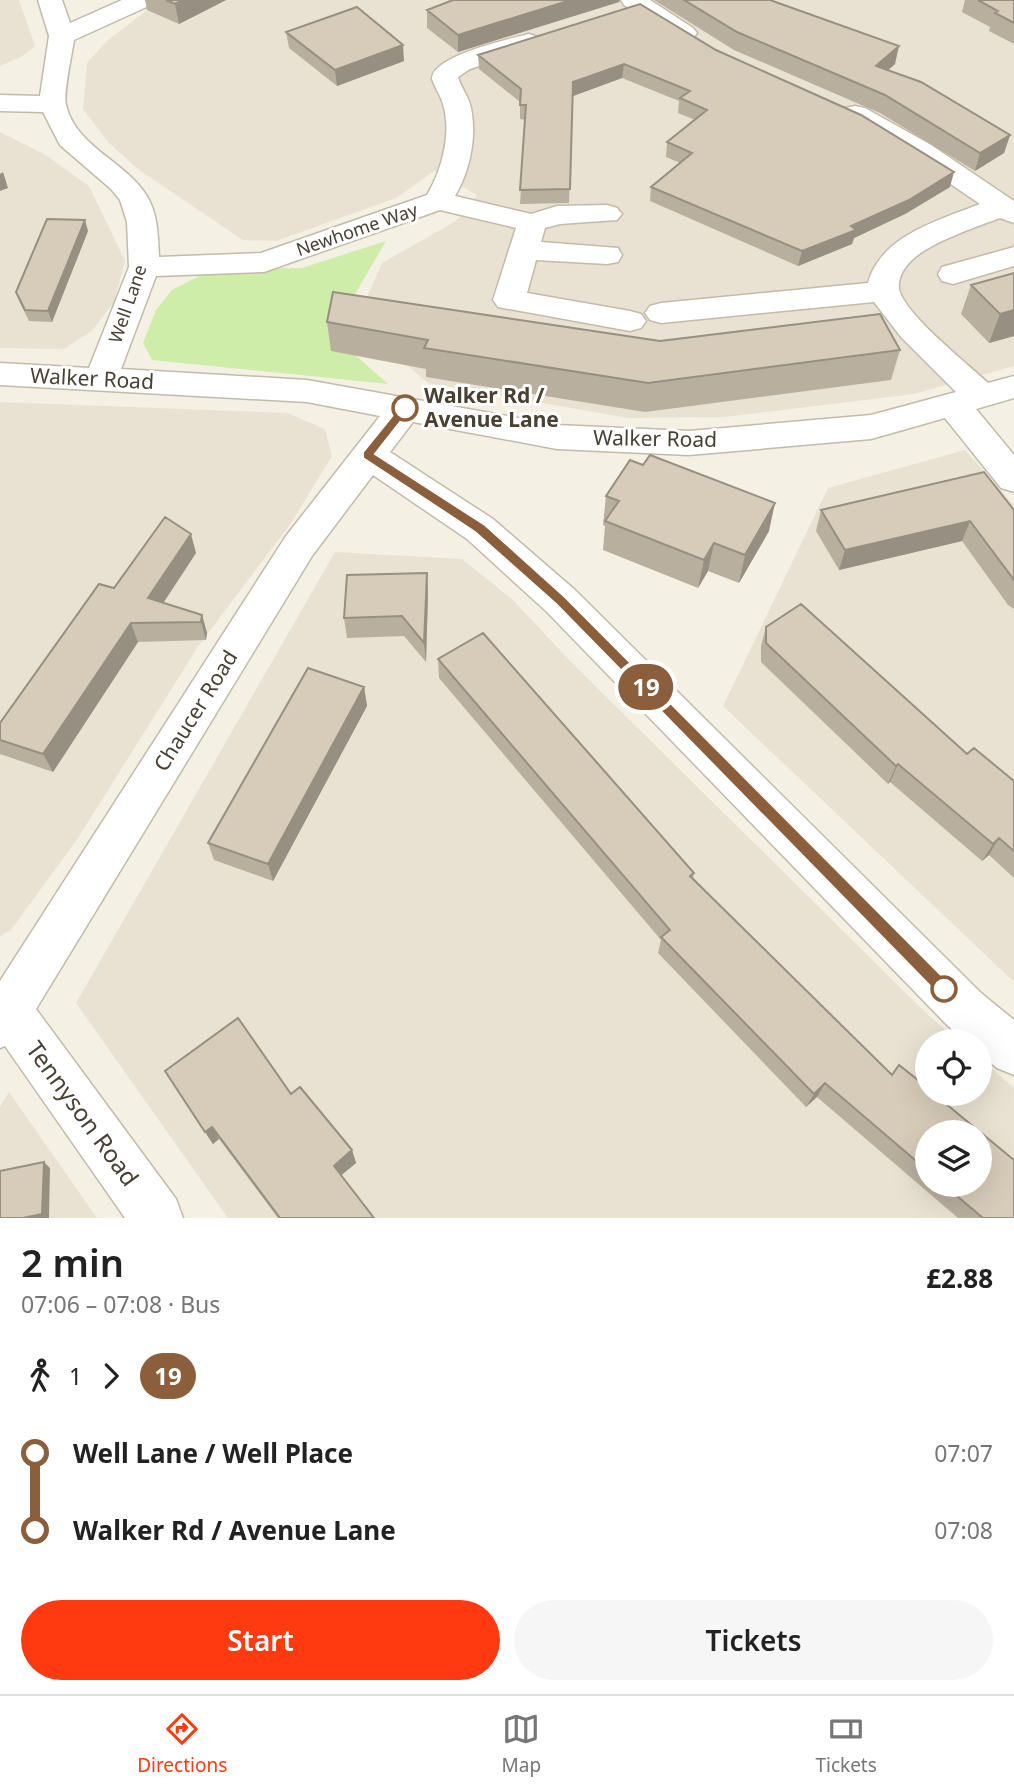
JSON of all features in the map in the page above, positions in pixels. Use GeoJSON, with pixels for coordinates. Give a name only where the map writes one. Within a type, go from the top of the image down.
{"type":"FeatureCollection","features":[{"type":"Feature","properties":{"kind":"street"},"geometry":{"type":"LineString","coordinates":[[0,103],[52,104],[62,37],[50,0]]}},
{"type":"Feature","properties":{"kind":"street"},"geometry":{"type":"LineString","coordinates":[[62,37],[142,0]]}},
{"type":"Feature","properties":{"kind":"street"},"geometry":{"type":"LineString","coordinates":[[630,7],[700,43]]}},
{"type":"Feature","properties":{"kind":"street","name":"Newhome Way"},"geometry":{"type":"LineString","coordinates":[[144,267],[264,262],[438,201],[449,186],[459,135],[459,110],[455,98],[445,85],[445,74],[461,63],[551,35]]}},
{"type":"Feature","properties":{"kind":"street","name":"Well Lane"},"geometry":{"type":"LineString","coordinates":[[52,104],[70,139],[121,183],[134,199],[142,222],[144,267],[101,379]]}},
{"type":"Feature","properties":{"kind":"street"},"geometry":{"type":"LineString","coordinates":[[833,105],[869,121],[921,151],[1007,211]]}},
{"type":"Feature","properties":{"kind":"street"},"geometry":{"type":"LineString","coordinates":[[438,201],[528,237],[607,255]]}},
{"type":"Feature","properties":{"kind":"street"},"geometry":{"type":"LineString","coordinates":[[1007,211],[925,238],[892,263],[883,284],[884,291],[904,320],[967,400],[1014,479]]}},
{"type":"Feature","properties":{"kind":"street"},"geometry":{"type":"LineString","coordinates":[[607,214],[557,215],[528,237],[509,300],[630,321]]}},
{"type":"Feature","properties":{"kind":"street"},"geometry":{"type":"LineString","coordinates":[[953,274],[1014,256]]}},
{"type":"Feature","properties":{"kind":"street"},"geometry":{"type":"LineString","coordinates":[[661,313],[884,291]]}},
{"type":"Feature","properties":{"kind":"street","name":"Walker Road"},"geometry":{"type":"LineString","coordinates":[[0,374],[307,391],[557,437],[689,443],[870,428],[1014,387]]}},
{"type":"Feature","properties":{"kind":"street","name":"Chaucer Road"},"geometry":{"type":"LineString","coordinates":[[3,1014],[299,547],[405,408]]}},
{"type":"Feature","properties":{"kind":"street"},"geometry":{"type":"LineString","coordinates":[[368,455],[480,529],[561,601],[964,1009],[1014,1051]]}},
{"type":"Feature","properties":{"kind":"street","name":"Tennyson Road"},"geometry":{"type":"LineString","coordinates":[[3,1014],[157,1218]]}},
{"type":"Feature","properties":{"kind":"shaded area"},"geometry":{"type":"Polygon","coordinates":[[[0,0],[19,0],[35,46],[21,57],[0,66],[0,0]]]}},
{"type":"Feature","properties":{"kind":"shaded area"},"geometry":{"type":"Polygon","coordinates":[[[166,0],[1014,0],[1014,366],[914,394],[724,417],[628,418],[428,383],[356,322],[382,263],[456,221],[477,195],[434,171],[396,198],[276,241],[243,240],[139,170],[109,143],[83,109],[87,63],[108,40],[150,8],[166,0]]]}},
{"type":"Feature","properties":{"kind":"shaded area"},"geometry":{"type":"Polygon","coordinates":[[[0,132],[44,154],[89,186],[125,261],[114,302],[92,331],[64,349],[0,348],[0,132]]]}},
{"type":"Feature","properties":{"kind":"shaded area"},"geometry":{"type":"Polygon","coordinates":[[[0,402],[287,413],[325,429],[332,456],[291,523],[199,645],[78,838],[11,930],[0,936],[0,402]]]}},
{"type":"Feature","properties":{"kind":"shaded area"},"geometry":{"type":"Polygon","coordinates":[[[965,450],[1014,505],[1014,982],[723,706],[828,488],[965,450]]]}},
{"type":"Feature","properties":{"kind":"shaded area"},"geometry":{"type":"Polygon","coordinates":[[[335,552],[462,559],[512,599],[573,664],[945,1029],[915,1029],[915,1106],[992,1106],[992,1069],[1014,1088],[1014,1218],[228,1218],[76,1003],[335,552]]]}},
{"type":"Feature","properties":{"kind":"shaded area"},"geometry":{"type":"Polygon","coordinates":[[[9,1092],[97,1218],[0,1218],[0,1107],[9,1092]]]}},
{"type":"Feature","properties":{"kind":"green space"},"geometry":{"type":"Polygon","coordinates":[[[386,241],[345,311],[355,355],[388,384],[152,360],[143,343],[156,310],[172,290],[213,269],[302,268],[386,241]]]}},
{"type":"Feature","properties":{"kind":"building"},"geometry":{"type":"Polygon","coordinates":[[[166,0],[183,0],[175,4],[166,0]]]}},
{"type":"Feature","properties":{"kind":"building"},"geometry":{"type":"Polygon","coordinates":[[[453,0],[571,0],[458,35],[427,10],[453,0]]]}},
{"type":"Feature","properties":{"kind":"building"},"geometry":{"type":"Polygon","coordinates":[[[684,0],[770,0],[899,46],[876,66],[921,82],[1010,135],[980,153],[885,95],[737,32],[684,0]]]}},
{"type":"Feature","properties":{"kind":"building"},"geometry":{"type":"Polygon","coordinates":[[[978,0],[1014,0],[1014,23],[995,13],[998,11],[978,0]]]}},
{"type":"Feature","properties":{"kind":"building"},"geometry":{"type":"Polygon","coordinates":[[[640,4],[716,50],[861,115],[954,172],[909,200],[851,226],[856,230],[802,251],[651,187],[692,153],[667,142],[707,110],[680,98],[690,91],[624,64],[573,82],[570,189],[520,190],[526,105],[520,105],[521,89],[478,55],[640,4]]]}},
{"type":"Feature","properties":{"kind":"building"},"geometry":{"type":"Polygon","coordinates":[[[357,7],[403,45],[335,70],[286,32],[357,7]]]}},
{"type":"Feature","properties":{"kind":"building"},"geometry":{"type":"Polygon","coordinates":[[[47,219],[85,220],[48,311],[25,310],[16,292],[47,219]]]}},
{"type":"Feature","properties":{"kind":"building"},"geometry":{"type":"Polygon","coordinates":[[[1014,273],[1014,310],[1000,314],[971,285],[1014,273]]]}},
{"type":"Feature","properties":{"kind":"building"},"geometry":{"type":"Polygon","coordinates":[[[333,292],[660,341],[880,314],[900,350],[648,383],[424,348],[428,340],[327,322],[333,292]]]}},
{"type":"Feature","properties":{"kind":"building"},"geometry":{"type":"Polygon","coordinates":[[[650,455],[775,503],[745,555],[714,543],[704,560],[605,521],[619,501],[606,496],[630,460],[643,465],[650,455]]]}},
{"type":"Feature","properties":{"kind":"building"},"geometry":{"type":"Polygon","coordinates":[[[984,472],[1014,510],[1014,580],[970,521],[845,550],[821,510],[984,472]]]}},
{"type":"Feature","properties":{"kind":"building"},"geometry":{"type":"Polygon","coordinates":[[[165,517],[191,534],[148,598],[202,615],[201,622],[131,623],[43,754],[0,740],[0,723],[99,584],[114,588],[165,517]]]}},
{"type":"Feature","properties":{"kind":"building"},"geometry":{"type":"Polygon","coordinates":[[[427,573],[424,643],[402,616],[344,618],[347,575],[427,573]]]}},
{"type":"Feature","properties":{"kind":"building"},"geometry":{"type":"Polygon","coordinates":[[[801,604],[967,754],[974,748],[1014,781],[1014,851],[999,838],[993,844],[898,764],[896,766],[766,643],[766,627],[801,604]]]}},
{"type":"Feature","properties":{"kind":"building"},"geometry":{"type":"Polygon","coordinates":[[[483,633],[694,873],[690,876],[892,1075],[899,1065],[915,1078],[915,1106],[949,1106],[966,1120],[915,1120],[915,1160],[825,1083],[814,1094],[661,937],[670,930],[438,659],[483,633]]]}},
{"type":"Feature","properties":{"kind":"building"},"geometry":{"type":"Polygon","coordinates":[[[308,668],[364,687],[268,864],[208,843],[308,668]]]}},
{"type":"Feature","properties":{"kind":"building"},"geometry":{"type":"Polygon","coordinates":[[[238,1018],[291,1094],[300,1087],[352,1150],[334,1166],[374,1218],[280,1218],[212,1127],[205,1132],[165,1071],[238,1018]]]}},
{"type":"Feature","properties":{"kind":"building"},"geometry":{"type":"Polygon","coordinates":[[[992,1142],[1014,1160],[1014,1218],[983,1218],[958,1197],[992,1197],[992,1142]]]}},
{"type":"Feature","properties":{"kind":"building"},"geometry":{"type":"Polygon","coordinates":[[[44,1162],[42,1214],[23,1218],[0,1218],[0,1171],[44,1162]]]}},
{"type":"Feature","properties":{"kind":"bus line","name":"19"},"geometry":{"type":"LineString","coordinates":[[405,408],[368,455],[480,529],[561,601],[944,989]]}},
{"type":"Feature","properties":{"kind":"place","name":"Walker Rd / Avenue Lane"},"geometry":{"type":"Point","coordinates":[405,408]}}]}
